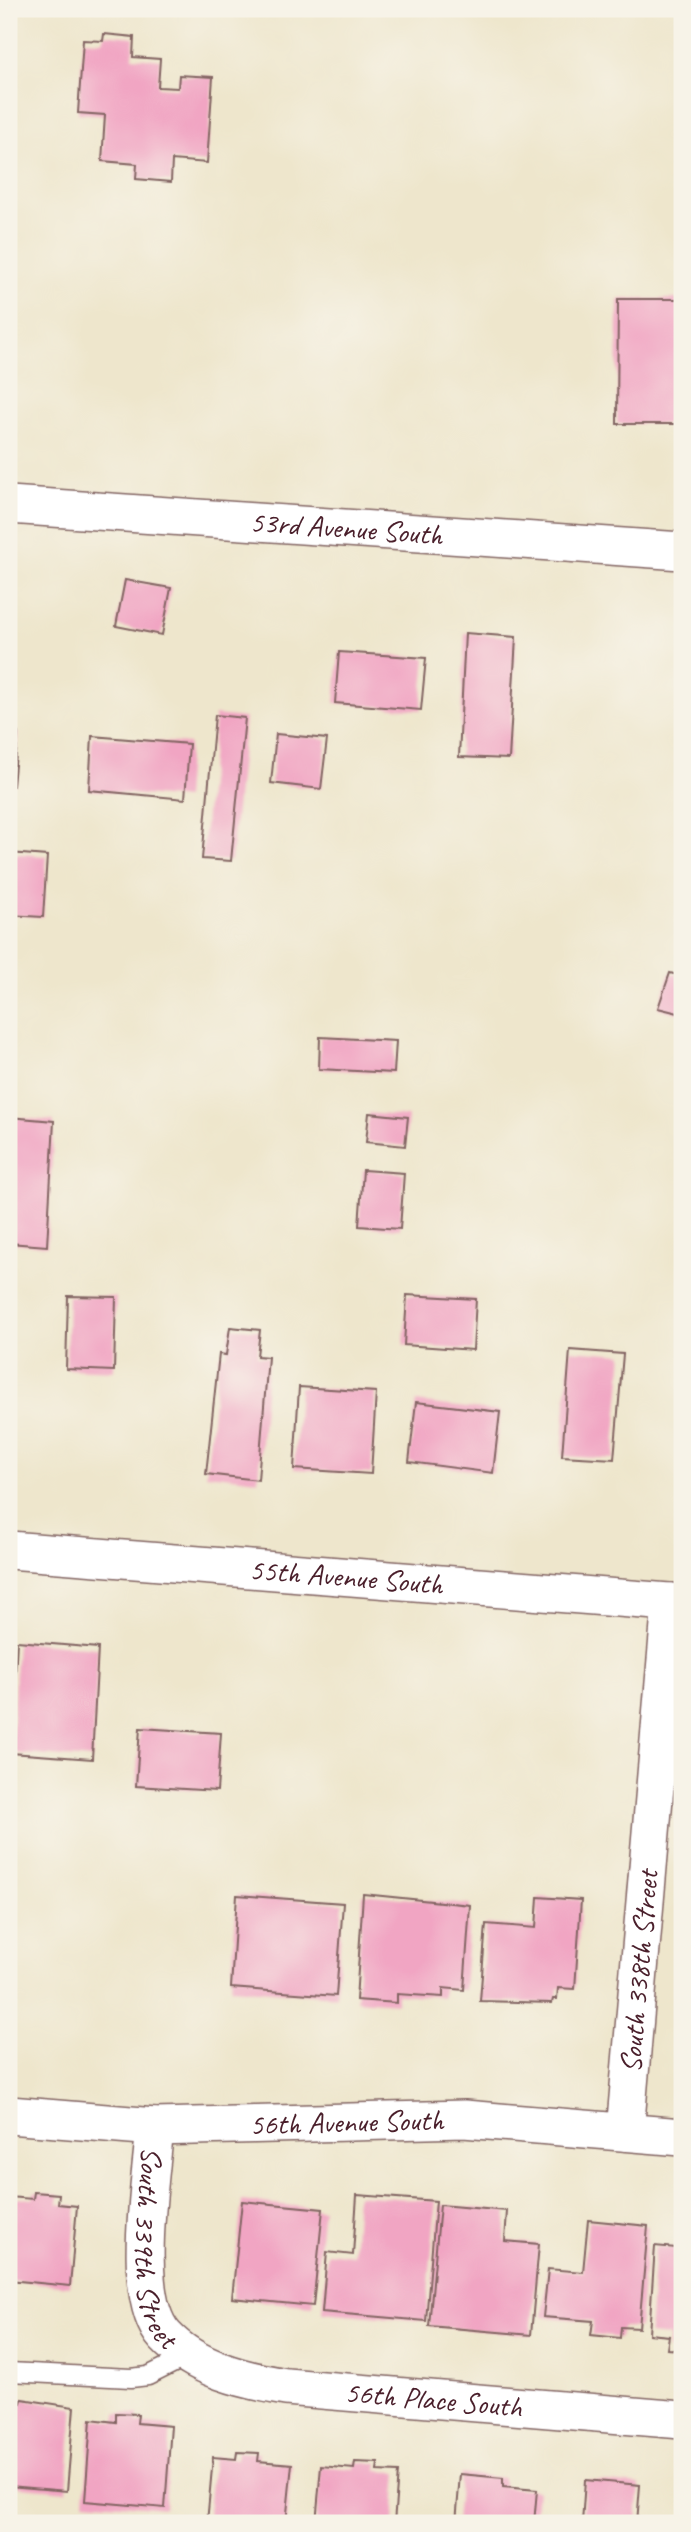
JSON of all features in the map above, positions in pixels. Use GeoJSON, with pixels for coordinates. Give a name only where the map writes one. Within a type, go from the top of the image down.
{"type":"FeatureCollection","features":[{"type":"Feature","properties":{"kind":"street","name":"53rd Avenue South"},"geometry":{"type":"LineString","coordinates":[[9,505],[682,551]]}},
{"type":"Feature","properties":{"kind":"street","name":"55th Avenue South"},"geometry":{"type":"LineString","coordinates":[[9,1550],[677,1602]]}},
{"type":"Feature","properties":{"kind":"street","name":"South 338th Street"},"geometry":{"type":"LineString","coordinates":[[625,2132],[677,1602]]}},
{"type":"Feature","properties":{"kind":"street","name":"56th Avenue South"},"geometry":{"type":"LineString","coordinates":[[9,2115],[155,2127],[464,2119],[682,2137]]}},
{"type":"Feature","properties":{"kind":"street","name":"South 339th Street"},"geometry":{"type":"LineString","coordinates":[[155,2127],[144,2281],[149,2308],[164,2335],[190,2355]]}},
{"type":"Feature","properties":{"kind":"street","name":"56th Place South"},"geometry":{"type":"LineString","coordinates":[[190,2355],[220,2371],[286,2388],[682,2420]]}},
{"type":"Feature","properties":{"kind":"lane"},"geometry":{"type":"LineString","coordinates":[[9,2372],[131,2378],[148,2376],[190,2355]]}},
{"type":"Feature","properties":{"kind":"building"},"geometry":{"type":"Polygon","coordinates":[[[104,34],[134,37],[133,57],[160,59],[158,87],[178,88],[179,75],[213,77],[207,163],[172,160],[171,182],[136,179],[137,164],[102,161],[105,115],[78,113],[83,40],[103,41],[104,34]]]}},
{"type":"Feature","properties":{"kind":"building"},"geometry":{"type":"Polygon","coordinates":[[[618,299],[682,299],[682,424],[617,424],[618,299]]]}},
{"type":"Feature","properties":{"kind":"building"},"geometry":{"type":"Polygon","coordinates":[[[125,580],[171,588],[162,635],[116,626],[125,580]]]}},
{"type":"Feature","properties":{"kind":"building"},"geometry":{"type":"Polygon","coordinates":[[[465,633],[516,637],[509,759],[459,757],[465,633]]]}},
{"type":"Feature","properties":{"kind":"building"},"geometry":{"type":"Polygon","coordinates":[[[339,652],[426,658],[421,710],[335,703],[339,652]]]}},
{"type":"Feature","properties":{"kind":"building"},"geometry":{"type":"Polygon","coordinates":[[[215,715],[245,718],[231,861],[202,859],[215,715]]]}},
{"type":"Feature","properties":{"kind":"building"},"geometry":{"type":"Polygon","coordinates":[[[9,732],[18,733],[13,786],[9,786],[9,732]]]}},
{"type":"Feature","properties":{"kind":"building"},"geometry":{"type":"Polygon","coordinates":[[[276,734],[327,739],[321,789],[271,783],[276,734]]]}},
{"type":"Feature","properties":{"kind":"building"},"geometry":{"type":"Polygon","coordinates":[[[92,736],[189,744],[185,799],[89,790],[92,736]]]}},
{"type":"Feature","properties":{"kind":"building"},"geometry":{"type":"Polygon","coordinates":[[[9,853],[47,856],[43,917],[9,915],[9,853]]]}},
{"type":"Feature","properties":{"kind":"building"},"geometry":{"type":"Polygon","coordinates":[[[670,973],[682,976],[682,1014],[658,1008],[670,973]]]}},
{"type":"Feature","properties":{"kind":"building"},"geometry":{"type":"Polygon","coordinates":[[[320,1037],[396,1041],[394,1073],[319,1069],[320,1037]]]}},
{"type":"Feature","properties":{"kind":"building"},"geometry":{"type":"Polygon","coordinates":[[[369,1113],[408,1117],[405,1146],[366,1142],[369,1113]]]}},
{"type":"Feature","properties":{"kind":"building"},"geometry":{"type":"Polygon","coordinates":[[[9,1117],[54,1121],[47,1246],[9,1243],[9,1117]]]}},
{"type":"Feature","properties":{"kind":"building"},"geometry":{"type":"Polygon","coordinates":[[[363,1170],[404,1173],[400,1229],[359,1226],[363,1170]]]}},
{"type":"Feature","properties":{"kind":"building"},"geometry":{"type":"Polygon","coordinates":[[[407,1295],[476,1299],[473,1350],[404,1345],[407,1295]]]}},
{"type":"Feature","properties":{"kind":"building"},"geometry":{"type":"Polygon","coordinates":[[[68,1296],[116,1297],[114,1371],[66,1369],[68,1296]]]}},
{"type":"Feature","properties":{"kind":"building"},"geometry":{"type":"Polygon","coordinates":[[[230,1327],[260,1330],[257,1356],[268,1357],[258,1480],[206,1474],[219,1354],[226,1355],[230,1327]]]}},
{"type":"Feature","properties":{"kind":"building"},"geometry":{"type":"Polygon","coordinates":[[[570,1350],[623,1354],[614,1459],[562,1456],[570,1350]]]}},
{"type":"Feature","properties":{"kind":"building"},"geometry":{"type":"Polygon","coordinates":[[[299,1387],[376,1392],[371,1474],[294,1469],[299,1387]]]}},
{"type":"Feature","properties":{"kind":"building"},"geometry":{"type":"Polygon","coordinates":[[[416,1402],[500,1412],[493,1473],[409,1462],[416,1402]]]}},
{"type":"Feature","properties":{"kind":"building"},"geometry":{"type":"Polygon","coordinates":[[[17,1641],[98,1648],[92,1759],[11,1753],[17,1641]]]}},
{"type":"Feature","properties":{"kind":"building"},"geometry":{"type":"Polygon","coordinates":[[[140,1728],[221,1733],[217,1791],[136,1786],[140,1728]]]}},
{"type":"Feature","properties":{"kind":"building"},"geometry":{"type":"Polygon","coordinates":[[[363,1894],[470,1905],[464,1990],[443,1988],[443,1997],[397,1994],[397,2003],[356,2000],[363,1894]]]}},
{"type":"Feature","properties":{"kind":"building"},"geometry":{"type":"Polygon","coordinates":[[[237,1895],[343,1903],[336,1996],[231,1988],[237,1895]]]}},
{"type":"Feature","properties":{"kind":"building"},"geometry":{"type":"Polygon","coordinates":[[[538,1897],[581,1900],[575,1989],[558,1988],[557,1999],[553,1999],[552,2003],[480,2001],[486,1924],[536,1928],[538,1897]]]}},
{"type":"Feature","properties":{"kind":"building"},"geometry":{"type":"Polygon","coordinates":[[[34,2192],[59,2194],[58,2204],[77,2206],[70,2286],[9,2280],[9,2197],[33,2199],[34,2192]]]}},
{"type":"Feature","properties":{"kind":"building"},"geometry":{"type":"Polygon","coordinates":[[[357,2195],[436,2201],[426,2321],[322,2312],[327,2252],[353,2255],[357,2195]]]}},
{"type":"Feature","properties":{"kind":"building"},"geometry":{"type":"Polygon","coordinates":[[[242,2201],[323,2209],[313,2306],[232,2298],[242,2201]]]}},
{"type":"Feature","properties":{"kind":"building"},"geometry":{"type":"Polygon","coordinates":[[[440,2205],[507,2211],[505,2241],[539,2244],[531,2335],[429,2326],[440,2205]]]}},
{"type":"Feature","properties":{"kind":"building"},"geometry":{"type":"Polygon","coordinates":[[[588,2220],[648,2226],[639,2328],[621,2327],[620,2338],[591,2335],[593,2321],[543,2317],[548,2269],[583,2272],[588,2220]]]}},
{"type":"Feature","properties":{"kind":"building"},"geometry":{"type":"Polygon","coordinates":[[[678,2226],[682,2226],[682,2350],[667,2349],[669,2336],[649,2334],[655,2246],[676,2248],[678,2226]]]}},
{"type":"Feature","properties":{"kind":"building"},"geometry":{"type":"Polygon","coordinates":[[[22,2399],[74,2407],[67,2491],[9,2486],[9,2402],[21,2403],[22,2399]]]}},
{"type":"Feature","properties":{"kind":"building"},"geometry":{"type":"Polygon","coordinates":[[[116,2413],[138,2414],[137,2423],[171,2426],[165,2508],[85,2501],[91,2419],[116,2422],[116,2413]]]}},
{"type":"Feature","properties":{"kind":"building"},"geometry":{"type":"Polygon","coordinates":[[[237,2452],[259,2453],[258,2461],[292,2464],[286,2523],[207,2523],[213,2457],[236,2459],[237,2452]]]}},
{"type":"Feature","properties":{"kind":"building"},"geometry":{"type":"Polygon","coordinates":[[[355,2462],[378,2463],[377,2471],[398,2472],[394,2523],[316,2523],[321,2466],[354,2469],[355,2462]]]}},
{"type":"Feature","properties":{"kind":"building"},"geometry":{"type":"Polygon","coordinates":[[[460,2474],[503,2478],[503,2487],[537,2490],[534,2523],[456,2523],[460,2474]]]}},
{"type":"Feature","properties":{"kind":"building"},"geometry":{"type":"Polygon","coordinates":[[[585,2480],[640,2485],[637,2523],[582,2523],[585,2480]]]}}]}
